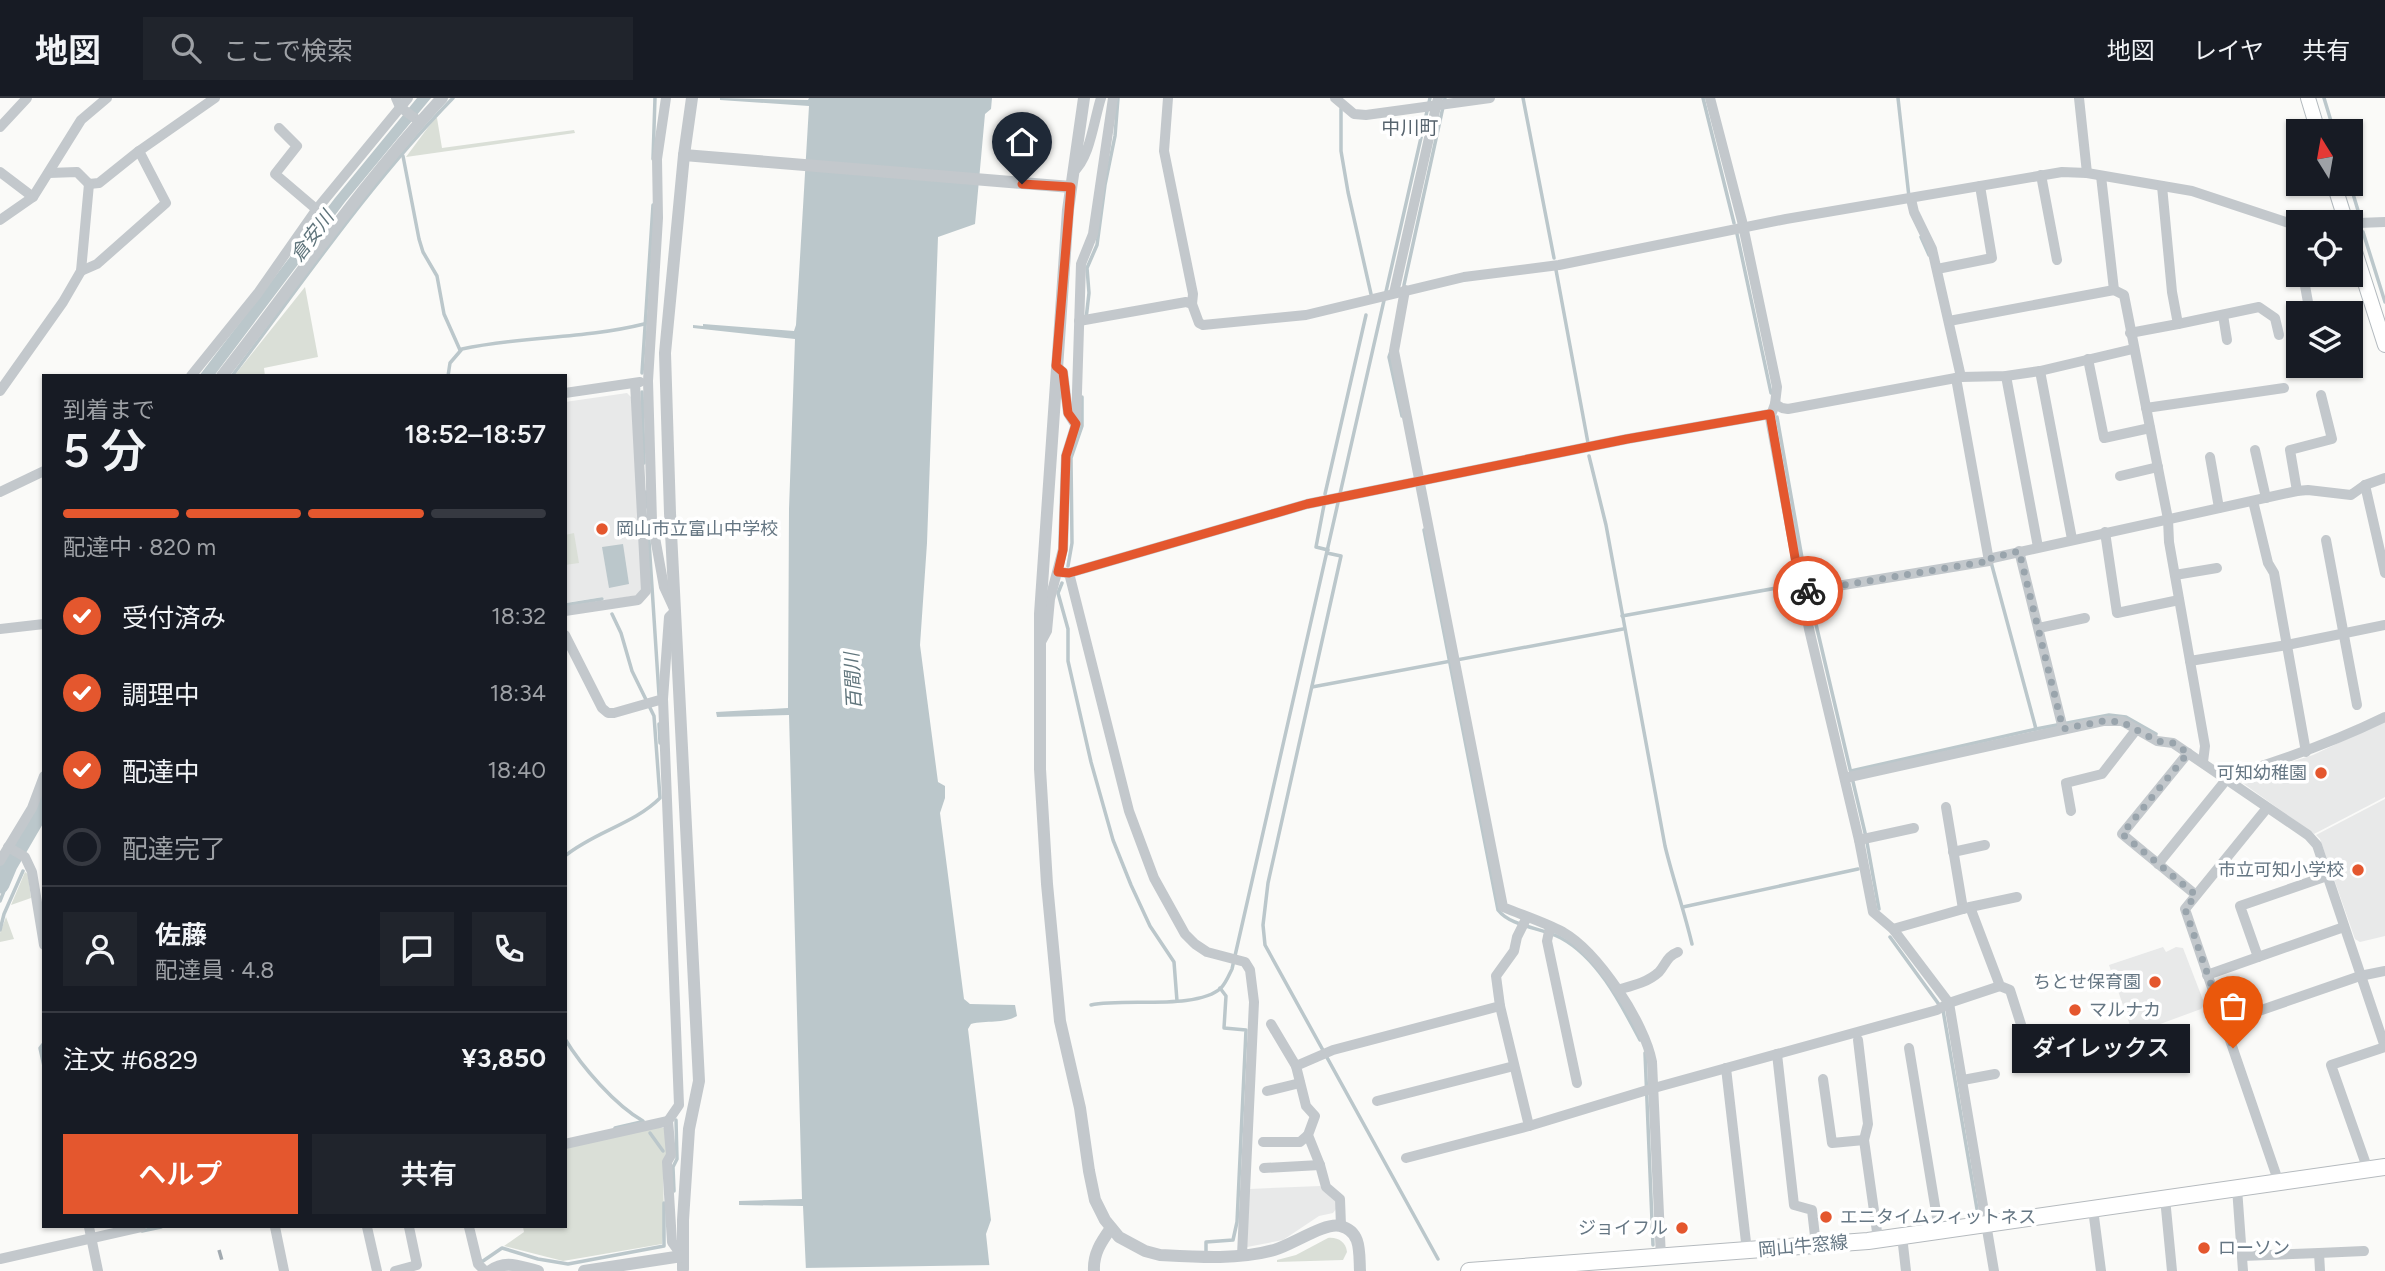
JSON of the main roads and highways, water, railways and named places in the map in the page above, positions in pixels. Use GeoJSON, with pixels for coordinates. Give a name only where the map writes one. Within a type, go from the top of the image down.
{"type":"FeatureCollection","features":[{"type":"Feature","properties":{"kind":"main road"},"geometry":{"type":"LineString","coordinates":[[2308,98],[2314,119]]}},
{"type":"Feature","properties":{"kind":"main road"},"geometry":{"type":"LineString","coordinates":[[2363,276],[2385,345]]}},
{"type":"Feature","properties":{"kind":"main road","name":"岡山牛窓線"},"geometry":{"type":"LineString","coordinates":[[1469,1271],[1658,1262],[1878,1239],[1987,1224],[2053,1210],[2093,1209],[2120,1200],[2165,1198],[2385,1167]]}},
{"type":"Feature","properties":{"kind":"water"},"geometry":{"type":"Polygon","coordinates":[[[417,98],[431,98],[345,202],[216,374],[201,374],[335,198],[417,98]]]}},
{"type":"Feature","properties":{"kind":"water","name":"百間川"},"geometry":{"type":"Polygon","coordinates":[[[720,98],[992,98],[991,109],[985,114],[975,224],[938,237],[927,543],[920,645],[938,782],[945,786],[945,798],[940,813],[964,999],[970,1004],[1015,1005],[1017,1016],[971,1024],[968,1029],[991,1220],[986,1234],[990,1271],[806,1271],[803,1206],[739,1205],[739,1201],[802,1199],[789,715],[717,717],[716,712],[788,708],[789,509],[795,339],[693,328],[693,325],[794,331],[809,106],[720,98]]]}},
{"type":"Feature","properties":{"kind":"water"},"geometry":{"type":"Polygon","coordinates":[[[623,544],[629,584],[609,588],[602,547],[623,544]]]}},
{"type":"Feature","properties":{"kind":"waterway"},"geometry":{"type":"LineString","coordinates":[[233,374],[365,199],[453,98]]}},
{"type":"Feature","properties":{"kind":"waterway"},"geometry":{"type":"LineString","coordinates":[[653,159],[655,98]]}},
{"type":"Feature","properties":{"kind":"waterway"},"geometry":{"type":"LineString","coordinates":[[1086,319],[1089,293],[1087,268],[1097,245],[1115,136],[1118,98]]}},
{"type":"Feature","properties":{"kind":"waterway"},"geometry":{"type":"LineString","coordinates":[[1091,1005],[1195,999],[1210,995],[1221,988],[1232,969],[1430,98]]}},
{"type":"Feature","properties":{"kind":"waterway"},"geometry":{"type":"LineString","coordinates":[[1404,285],[1445,98]]}},
{"type":"Feature","properties":{"kind":"waterway"},"geometry":{"type":"LineString","coordinates":[[1523,98],[1554,258]]}},
{"type":"Feature","properties":{"kind":"waterway"},"geometry":{"type":"LineString","coordinates":[[1703,98],[1734,223]]}},
{"type":"Feature","properties":{"kind":"waterway"},"geometry":{"type":"LineString","coordinates":[[1898,98],[1909,197]]}},
{"type":"Feature","properties":{"kind":"waterway"},"geometry":{"type":"LineString","coordinates":[[2324,98],[2330,119]]}},
{"type":"Feature","properties":{"kind":"waterway"},"geometry":{"type":"LineString","coordinates":[[1341,109],[1341,151],[1371,294]]}},
{"type":"Feature","properties":{"kind":"waterway"},"geometry":{"type":"LineString","coordinates":[[403,156],[419,239],[437,276],[444,314],[460,350]]}},
{"type":"Feature","properties":{"kind":"waterway"},"geometry":{"type":"LineString","coordinates":[[2354,196],[2358,210]]}},
{"type":"Feature","properties":{"kind":"waterway"},"geometry":{"type":"LineString","coordinates":[[642,373],[653,205]]}},
{"type":"Feature","properties":{"kind":"waterway"},"geometry":{"type":"LineString","coordinates":[[2363,232],[2385,302]]}},
{"type":"Feature","properties":{"kind":"waterway"},"geometry":{"type":"LineString","coordinates":[[1737,234],[1771,393]]}},
{"type":"Feature","properties":{"kind":"waterway"},"geometry":{"type":"LineString","coordinates":[[1921,237],[1929,255]]}},
{"type":"Feature","properties":{"kind":"waterway"},"geometry":{"type":"LineString","coordinates":[[1556,270],[1588,443]]}},
{"type":"Feature","properties":{"kind":"waterway"},"geometry":{"type":"LineString","coordinates":[[1325,494],[1366,315]]}},
{"type":"Feature","properties":{"kind":"waterway"},"geometry":{"type":"LineString","coordinates":[[448,374],[450,363],[462,349],[644,324]]}},
{"type":"Feature","properties":{"kind":"waterway"},"geometry":{"type":"LineString","coordinates":[[1391,351],[1389,357],[1402,416]]}},
{"type":"Feature","properties":{"kind":"waterway"},"geometry":{"type":"LineString","coordinates":[[642,392],[644,463]]}},
{"type":"Feature","properties":{"kind":"waterway"},"geometry":{"type":"LineString","coordinates":[[1068,566],[1072,543],[1071,458],[1082,426],[1082,397]]}},
{"type":"Feature","properties":{"kind":"waterway"},"geometry":{"type":"LineString","coordinates":[[1777,417],[1807,586],[1866,837],[1879,909]]}},
{"type":"Feature","properties":{"kind":"waterway"},"geometry":{"type":"LineString","coordinates":[[1589,456],[1606,525],[1665,846],[1692,944]]}},
{"type":"Feature","properties":{"kind":"waterway"},"geometry":{"type":"LineString","coordinates":[[646,492],[646,507]]}},
{"type":"Feature","properties":{"kind":"waterway"},"geometry":{"type":"LineString","coordinates":[[1324,505],[1316,547],[1328,550]]}},
{"type":"Feature","properties":{"kind":"waterway"},"geometry":{"type":"LineString","coordinates":[[1424,530],[1498,910],[1519,924],[1561,938],[1586,957],[1607,983],[1640,1040]]}},
{"type":"Feature","properties":{"kind":"waterway"},"geometry":{"type":"LineString","coordinates":[[649,541],[659,695]]}},
{"type":"Feature","properties":{"kind":"waterway"},"geometry":{"type":"LineString","coordinates":[[1327,553],[1341,556],[1268,883],[1263,925],[1265,945],[1438,1259]]}},
{"type":"Feature","properties":{"kind":"waterway"},"geometry":{"type":"LineString","coordinates":[[1991,562],[2036,729]]}},
{"type":"Feature","properties":{"kind":"waterway"},"geometry":{"type":"LineString","coordinates":[[1062,583],[1058,593],[1068,629],[1068,661],[1091,762],[1113,840],[1131,885],[1150,926],[1174,962],[1177,1001]]}},
{"type":"Feature","properties":{"kind":"waterway"},"geometry":{"type":"LineString","coordinates":[[1622,616],[1793,585]]}},
{"type":"Feature","properties":{"kind":"waterway"},"geometry":{"type":"LineString","coordinates":[[567,605],[602,599]]}},
{"type":"Feature","properties":{"kind":"waterway"},"geometry":{"type":"LineString","coordinates":[[567,855],[588,840],[638,815],[660,798],[654,716],[632,671],[621,633],[612,614]]}},
{"type":"Feature","properties":{"kind":"waterway"},"geometry":{"type":"LineString","coordinates":[[1312,687],[1623,629]]}},
{"type":"Feature","properties":{"kind":"waterway"},"geometry":{"type":"LineString","coordinates":[[1851,771],[2109,715],[2126,717],[2156,734]]}},
{"type":"Feature","properties":{"kind":"waterway"},"geometry":{"type":"LineString","coordinates":[[659,724],[660,743]]}},
{"type":"Feature","properties":{"kind":"waterway","name":"倉安川"},"geometry":{"type":"LineString","coordinates":[[0,884],[42,806]]}},
{"type":"Feature","properties":{"kind":"waterway"},"geometry":{"type":"LineString","coordinates":[[0,901],[16,861],[42,820]]}},
{"type":"Feature","properties":{"kind":"waterway"},"geometry":{"type":"LineString","coordinates":[[1683,907],[1858,869]]}},
{"type":"Feature","properties":{"kind":"waterway"},"geometry":{"type":"LineString","coordinates":[[0,930],[23,871]]}},
{"type":"Feature","properties":{"kind":"waterway"},"geometry":{"type":"LineString","coordinates":[[1890,937],[1943,1010],[1977,1209]]}},
{"type":"Feature","properties":{"kind":"waterway"},"geometry":{"type":"LineString","coordinates":[[1206,1251],[1206,1242],[1233,1240],[1237,1222],[1246,1030],[1224,1028],[1226,996],[1220,988]]}},
{"type":"Feature","properties":{"kind":"waterway"},"geometry":{"type":"LineString","coordinates":[[567,1042],[600,1084],[621,1105],[643,1121]]}},
{"type":"Feature","properties":{"kind":"waterway"},"geometry":{"type":"LineString","coordinates":[[42,1046],[42,1057]]}},
{"type":"Feature","properties":{"kind":"waterway"},"geometry":{"type":"LineString","coordinates":[[1645,1053],[1653,1245]]}},
{"type":"Feature","properties":{"kind":"waterway"},"geometry":{"type":"LineString","coordinates":[[674,1191],[676,1120]]}},
{"type":"Feature","properties":{"kind":"waterway"},"geometry":{"type":"LineString","coordinates":[[615,1128],[641,1122]]}},
{"type":"Feature","properties":{"kind":"waterway"},"geometry":{"type":"LineString","coordinates":[[650,1133],[663,1151]]}},
{"type":"Feature","properties":{"kind":"waterway"},"geometry":{"type":"LineString","coordinates":[[483,1261],[502,1248],[538,1259],[568,1264],[664,1246],[664,1203]]}},
{"type":"Feature","properties":{"kind":"waterway"},"geometry":{"type":"LineString","coordinates":[[142,1231],[156,1228]]}},
{"type":"Feature","properties":{"kind":"railway"},"geometry":{"type":"LineString","coordinates":[[219,1250],[223,1264]]}},
{"type":"Feature","properties":{"kind":"place","name":"岡山市立富山中学校"},"geometry":{"type":"Point","coordinates":[602,529]}},
{"type":"Feature","properties":{"kind":"place","name":"可知幼稚園"},"geometry":{"type":"Point","coordinates":[2321,773]}},
{"type":"Feature","properties":{"kind":"place","name":"市立可知小学校"},"geometry":{"type":"Point","coordinates":[2358,870]}},
{"type":"Feature","properties":{"kind":"place","name":"ちとせ保育園"},"geometry":{"type":"Point","coordinates":[2155,982]}},
{"type":"Feature","properties":{"kind":"place","name":"マルナカ"},"geometry":{"type":"Point","coordinates":[2075,1010]}},
{"type":"Feature","properties":{"kind":"place","name":"ダイレックス"},"geometry":{"type":"Point","coordinates":[2233,1048]}},
{"type":"Feature","properties":{"kind":"place","name":"エニタイムフィットネス"},"geometry":{"type":"Point","coordinates":[1826,1217]}},
{"type":"Feature","properties":{"kind":"place","name":"ジョイフル"},"geometry":{"type":"Point","coordinates":[1682,1228]}},
{"type":"Feature","properties":{"kind":"place","name":"ローソン"},"geometry":{"type":"Point","coordinates":[2204,1248]}},
{"type":"Feature","properties":{"kind":"district","name":"中川町"},"geometry":{"type":"Point","coordinates":[1410,127]}}]}
